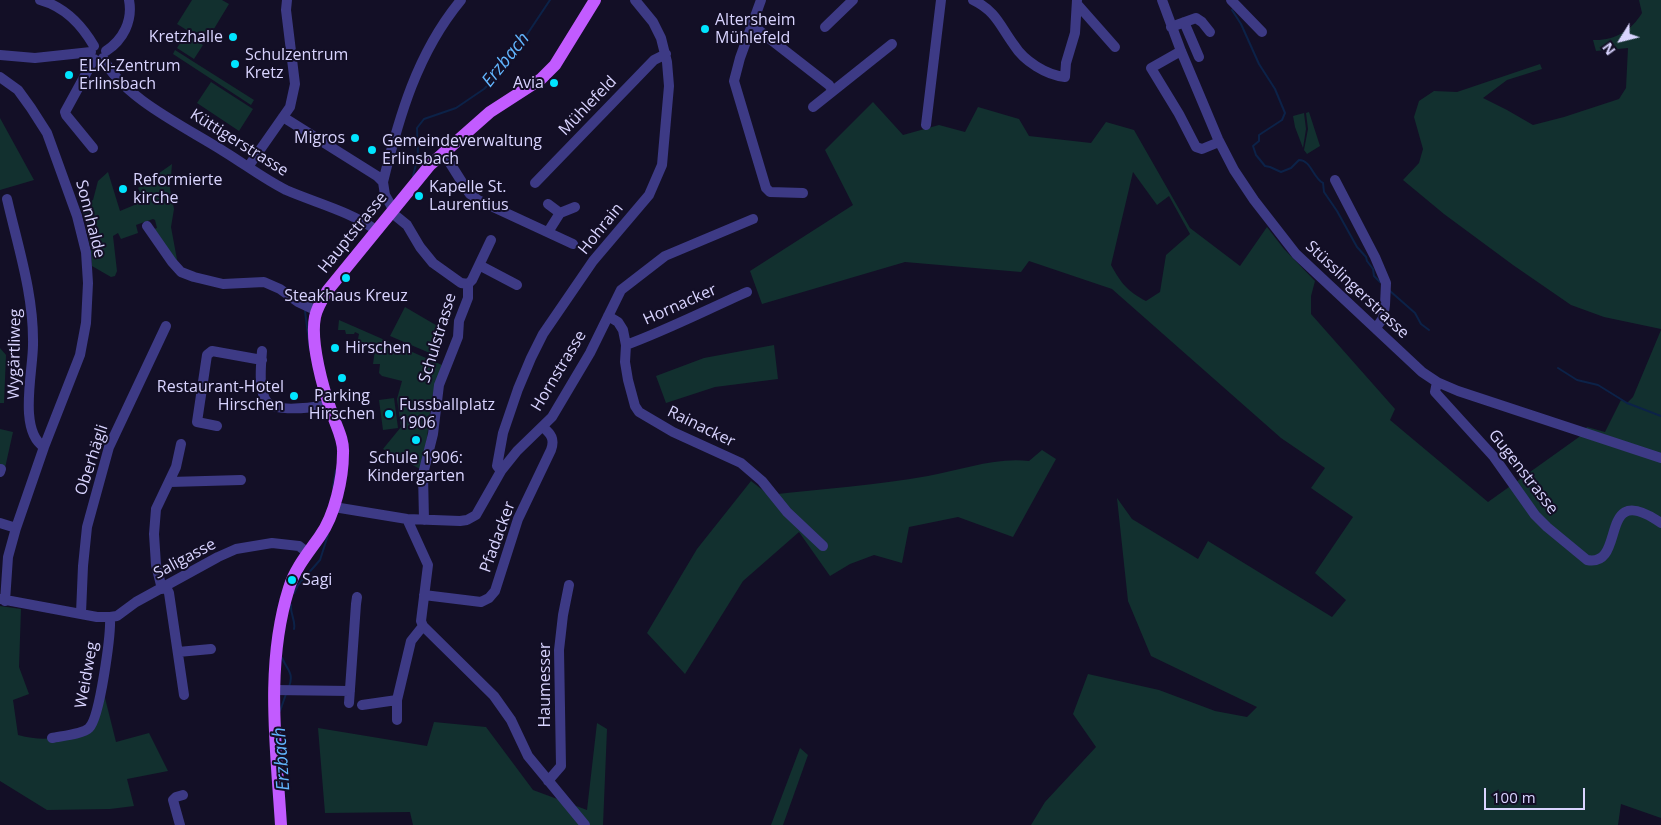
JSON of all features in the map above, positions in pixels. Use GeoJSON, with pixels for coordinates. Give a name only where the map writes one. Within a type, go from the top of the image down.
{"type":"FeatureCollection","features":[{"type":"Feature","properties":{"kind":"main road","name":"Hauptstrasse"},"geometry":{"type":"LineString","coordinates":[[281,825],[274,690],[278,640],[289,585],[326,527],[334,507],[340,480],[343,447],[329,405],[314,340],[317,311],[328,290],[430,165],[490,112],[548,73],[563,54],[595,0]]}},
{"type":"Feature","properties":{"kind":"street","name":"Küttigerstrasse"},"geometry":{"type":"LineString","coordinates":[[40,0],[58,6],[71,16],[84,30],[115,77],[131,93],[286,189],[355,217],[376,230]]}},
{"type":"Feature","properties":{"kind":"street"},"geometry":{"type":"LineString","coordinates":[[0,55],[34,58],[98,53],[117,42],[128,22],[131,10],[129,0]]}},
{"type":"Feature","properties":{"kind":"street"},"geometry":{"type":"LineString","coordinates":[[248,167],[290,107],[295,84],[286,10],[288,0]]}},
{"type":"Feature","properties":{"kind":"street"},"geometry":{"type":"LineString","coordinates":[[461,0],[445,20],[416,72],[398,124],[383,182],[385,195],[392,210],[407,225],[420,247],[433,263],[461,283],[468,284],[472,280],[491,240]]}},
{"type":"Feature","properties":{"kind":"street","name":"Hohrain"},"geometry":{"type":"LineString","coordinates":[[500,472],[497,466],[503,433],[531,358],[543,334],[593,261],[649,195],[662,165],[669,86],[666,54],[653,22],[635,0]]}},
{"type":"Feature","properties":{"kind":"street"},"geometry":{"type":"LineString","coordinates":[[761,0],[736,70],[734,79],[736,89],[766,188],[770,192],[803,194]]}},
{"type":"Feature","properties":{"kind":"street"},"geometry":{"type":"LineString","coordinates":[[826,27],[853,0]]}},
{"type":"Feature","properties":{"kind":"street"},"geometry":{"type":"LineString","coordinates":[[926,125],[940,0]]}},
{"type":"Feature","properties":{"kind":"street"},"geometry":{"type":"LineString","coordinates":[[973,0],[994,14],[1014,45],[1026,59],[1058,76],[1065,77],[1066,64],[1075,33],[1077,2]]}},
{"type":"Feature","properties":{"kind":"street","name":"Stüsslingerstrasse"},"geometry":{"type":"LineString","coordinates":[[1162,0],[1171,27],[1219,142],[1237,175],[1282,238],[1311,269],[1422,372],[1437,382],[1458,390],[1661,458]]}},
{"type":"Feature","properties":{"kind":"street"},"geometry":{"type":"LineString","coordinates":[[1231,0],[1262,32]]}},
{"type":"Feature","properties":{"kind":"street"},"geometry":{"type":"LineString","coordinates":[[1077,2],[1115,46]]}},
{"type":"Feature","properties":{"kind":"street"},"geometry":{"type":"LineString","coordinates":[[1171,27],[1196,18],[1210,32]]}},
{"type":"Feature","properties":{"kind":"street"},"geometry":{"type":"LineString","coordinates":[[1184,22],[1199,57]]}},
{"type":"Feature","properties":{"kind":"street"},"geometry":{"type":"LineString","coordinates":[[752,25],[829,85],[834,91]]}},
{"type":"Feature","properties":{"kind":"street"},"geometry":{"type":"LineString","coordinates":[[813,107],[892,44]]}},
{"type":"Feature","properties":{"kind":"street"},"geometry":{"type":"LineString","coordinates":[[1181,50],[1150,68],[1179,114],[1196,147],[1202,149],[1219,142]]}},
{"type":"Feature","properties":{"kind":"street"},"geometry":{"type":"LineString","coordinates":[[93,148],[66,115],[66,112],[98,53]]}},
{"type":"Feature","properties":{"kind":"street","name":"Mühlefeld"},"geometry":{"type":"LineString","coordinates":[[535,183],[654,60],[666,54]]}},
{"type":"Feature","properties":{"kind":"street","name":"Sonnhalde"},"geometry":{"type":"LineString","coordinates":[[0,76],[18,90],[47,132],[77,216],[86,252],[88,283],[86,323],[80,355],[44,447],[16,528],[8,557],[2,600]]}},
{"type":"Feature","properties":{"kind":"street"},"geometry":{"type":"LineString","coordinates":[[283,117],[377,176],[383,182]]}},
{"type":"Feature","properties":{"kind":"street"},"geometry":{"type":"LineString","coordinates":[[443,152],[470,194],[573,244]]}},
{"type":"Feature","properties":{"kind":"street"},"geometry":{"type":"LineString","coordinates":[[1335,180],[1375,257],[1386,283],[1383,318],[1376,328]]}},
{"type":"Feature","properties":{"kind":"street","name":"Wygärtliweg"},"geometry":{"type":"LineString","coordinates":[[7,199],[30,292],[33,345],[28,414],[35,437],[44,447]]}},
{"type":"Feature","properties":{"kind":"street"},"geometry":{"type":"LineString","coordinates":[[548,204],[560,213]]}},
{"type":"Feature","properties":{"kind":"street"},"geometry":{"type":"LineString","coordinates":[[548,232],[560,213],[575,206]]}},
{"type":"Feature","properties":{"kind":"street","name":"Hornstrasse"},"geometry":{"type":"LineString","coordinates":[[334,507],[424,520],[460,521],[467,520],[476,515],[500,472],[517,451],[552,417],[569,390],[621,290],[665,256],[753,219]]}},
{"type":"Feature","properties":{"kind":"street"},"geometry":{"type":"LineString","coordinates":[[146,226],[172,262],[182,272],[223,284],[264,282],[280,289],[298,302],[317,311]]}},
{"type":"Feature","properties":{"kind":"street"},"geometry":{"type":"LineString","coordinates":[[479,265],[517,285]]}},
{"type":"Feature","properties":{"kind":"street","name":"Schulstrasse"},"geometry":{"type":"LineString","coordinates":[[424,520],[423,474],[433,434],[439,385],[458,337],[459,321],[468,298],[468,284]]}},
{"type":"Feature","properties":{"kind":"street","name":"Hornacker"},"geometry":{"type":"LineString","coordinates":[[626,345],[660,332],[747,292]]}},
{"type":"Feature","properties":{"kind":"street","name":"Rainacker"},"geometry":{"type":"LineString","coordinates":[[608,316],[618,322],[623,330],[628,380],[635,406],[639,412],[673,432],[741,463],[762,481],[788,512],[823,546]]}},
{"type":"Feature","properties":{"kind":"street","name":"Oberhägli"},"geometry":{"type":"LineString","coordinates":[[81,613],[87,527],[109,447],[166,326]]}},
{"type":"Feature","properties":{"kind":"street"},"geometry":{"type":"LineString","coordinates":[[217,426],[197,422],[207,355],[212,351],[262,355],[262,389],[267,402],[274,407],[329,405]]}},
{"type":"Feature","properties":{"kind":"street","name":"Gugenstrasse"},"geometry":{"type":"LineString","coordinates":[[1437,382],[1435,392],[1494,457],[1535,515],[1587,560],[1595,562],[1603,558],[1607,552],[1615,525],[1627,511],[1636,510],[1646,513],[1661,523]]}},
{"type":"Feature","properties":{"kind":"street","name":"Pfadacker"},"geometry":{"type":"LineString","coordinates":[[424,595],[481,602],[495,591],[518,519],[552,450],[554,442],[551,435],[543,427]]}},
{"type":"Feature","properties":{"kind":"street"},"geometry":{"type":"LineString","coordinates":[[181,444],[176,468],[156,509],[154,534],[156,565],[164,588],[169,593],[184,695]]}},
{"type":"Feature","properties":{"kind":"street"},"geometry":{"type":"LineString","coordinates":[[170,482],[241,480]]}},
{"type":"Feature","properties":{"kind":"street"},"geometry":{"type":"LineString","coordinates":[[407,519],[428,565],[421,621],[423,626],[494,696],[511,720],[528,756],[585,825]]}},
{"type":"Feature","properties":{"kind":"street"},"geometry":{"type":"LineString","coordinates":[[0,523],[16,528]]}},
{"type":"Feature","properties":{"kind":"street","name":"Saligasse"},"geometry":{"type":"LineString","coordinates":[[110,617],[117,616],[136,602],[236,549],[272,543],[299,546],[308,553]]}},
{"type":"Feature","properties":{"kind":"street","name":"Haumesser"},"geometry":{"type":"LineString","coordinates":[[548,782],[561,766],[558,650],[569,585]]}},
{"type":"Feature","properties":{"kind":"street"},"geometry":{"type":"LineString","coordinates":[[349,703],[358,597]]}},
{"type":"Feature","properties":{"kind":"street"},"geometry":{"type":"LineString","coordinates":[[2,600],[110,617]]}},
{"type":"Feature","properties":{"kind":"street","name":"Weidweg"},"geometry":{"type":"LineString","coordinates":[[52,738],[84,731],[92,725],[104,675],[110,617]]}},
{"type":"Feature","properties":{"kind":"street"},"geometry":{"type":"LineString","coordinates":[[397,720],[397,700],[411,641],[423,626]]}},
{"type":"Feature","properties":{"kind":"street"},"geometry":{"type":"LineString","coordinates":[[178,652],[211,649]]}},
{"type":"Feature","properties":{"kind":"street"},"geometry":{"type":"LineString","coordinates":[[274,690],[350,691]]}},
{"type":"Feature","properties":{"kind":"street"},"geometry":{"type":"LineString","coordinates":[[362,704],[397,700]]}},
{"type":"Feature","properties":{"kind":"street"},"geometry":{"type":"LineString","coordinates":[[180,825],[174,800],[176,797],[183,795]]}},
{"type":"Feature","properties":{"kind":"green space"},"geometry":{"type":"Polygon","coordinates":[[[192,0],[222,0],[229,4],[206,42],[177,24],[192,0]]]}},
{"type":"Feature","properties":{"kind":"green space"},"geometry":{"type":"Polygon","coordinates":[[[1639,0],[1661,0],[1661,329],[1604,317],[1571,305],[1444,214],[1403,180],[1419,163],[1423,149],[1414,117],[1419,101],[1434,91],[1457,92],[1540,64],[1542,69],[1507,80],[1483,98],[1533,125],[1619,99],[1626,88],[1628,48],[1596,51],[1593,40],[1615,37],[1633,25],[1642,13],[1639,0]]]}},
{"type":"Feature","properties":{"kind":"green space"},"geometry":{"type":"Polygon","coordinates":[[[186,34],[203,45],[194,59],[177,48],[186,34]]]}},
{"type":"Feature","properties":{"kind":"green space"},"geometry":{"type":"Polygon","coordinates":[[[175,50],[254,100],[251,105],[173,54],[175,50]]]}},
{"type":"Feature","properties":{"kind":"green space"},"geometry":{"type":"Polygon","coordinates":[[[211,82],[253,109],[239,131],[197,103],[211,82]]]}},
{"type":"Feature","properties":{"kind":"green space"},"geometry":{"type":"Polygon","coordinates":[[[873,102],[903,135],[939,125],[965,132],[978,107],[1019,119],[1029,136],[1091,143],[1106,122],[1134,130],[1190,228],[1240,266],[1267,227],[1284,249],[1315,281],[1311,296],[1311,314],[1395,409],[1390,420],[1488,502],[1579,437],[1587,427],[1605,432],[1621,400],[1627,403],[1633,397],[1661,330],[1661,818],[1621,804],[1618,825],[1031,825],[1045,802],[1096,747],[1073,714],[1088,674],[1159,690],[1215,711],[1247,717],[1257,707],[1151,656],[1128,601],[1117,498],[1132,519],[1198,559],[1208,541],[1332,617],[1346,600],[1315,573],[1353,517],[1311,488],[1325,468],[1281,438],[1112,289],[1029,261],[1021,272],[905,262],[762,304],[750,271],[853,205],[825,150],[873,102]],[[1133,172],[1111,265],[1125,286],[1146,301],[1160,292],[1166,255],[1190,234],[1169,196],[1157,205],[1133,172]]]}},
{"type":"Feature","properties":{"kind":"green space"},"geometry":{"type":"Polygon","coordinates":[[[1309,112],[1320,146],[1307,154],[1304,150],[1308,129],[1306,113],[1309,112]]]}},
{"type":"Feature","properties":{"kind":"green space"},"geometry":{"type":"Polygon","coordinates":[[[1304,113],[1306,129],[1303,148],[1293,116],[1304,113]]]}},
{"type":"Feature","properties":{"kind":"green space"},"geometry":{"type":"Polygon","coordinates":[[[0,118],[34,180],[0,190],[0,118]]]}},
{"type":"Feature","properties":{"kind":"green space"},"geometry":{"type":"Polygon","coordinates":[[[172,164],[170,189],[174,209],[171,227],[178,265],[154,229],[157,228],[153,219],[136,225],[138,233],[121,239],[118,233],[113,236],[117,271],[115,276],[111,277],[92,266],[89,235],[80,206],[93,200],[98,181],[108,172],[120,211],[144,201],[138,188],[172,164]]]}},
{"type":"Feature","properties":{"kind":"green space"},"geometry":{"type":"Polygon","coordinates":[[[405,307],[446,331],[432,354],[390,336],[405,307]]]}},
{"type":"Feature","properties":{"kind":"green space"},"geometry":{"type":"Polygon","coordinates":[[[339,320],[442,365],[432,397],[426,445],[420,469],[383,449],[401,427],[397,399],[402,381],[382,376],[379,373],[380,364],[373,364],[376,343],[359,342],[357,344],[359,334],[355,332],[354,334],[346,334],[345,330],[338,330],[339,320]]]}},
{"type":"Feature","properties":{"kind":"green space"},"geometry":{"type":"Polygon","coordinates":[[[774,345],[778,379],[715,387],[666,403],[656,376],[704,358],[774,345]]]}},
{"type":"Feature","properties":{"kind":"green space"},"geometry":{"type":"Polygon","coordinates":[[[0,348],[6,355],[4,403],[0,403],[0,348]]]}},
{"type":"Feature","properties":{"kind":"green space","name":"Fussballplatz 1906"},"geometry":{"type":"Polygon","coordinates":[[[394,398],[398,428],[383,430],[379,400],[394,398]]]}},
{"type":"Feature","properties":{"kind":"green space"},"geometry":{"type":"Polygon","coordinates":[[[0,429],[13,432],[5,468],[0,467],[0,429]]]}},
{"type":"Feature","properties":{"kind":"green space"},"geometry":{"type":"Polygon","coordinates":[[[1042,450],[1056,459],[1013,537],[958,517],[909,527],[902,563],[874,555],[850,564],[830,576],[799,532],[743,581],[685,674],[647,633],[697,549],[751,481],[769,495],[849,487],[928,476],[991,462],[1029,461],[1042,450]]]}},
{"type":"Feature","properties":{"kind":"green space"},"geometry":{"type":"Polygon","coordinates":[[[0,606],[21,609],[19,667],[29,694],[13,700],[18,735],[51,738],[84,732],[104,694],[116,742],[149,733],[168,771],[127,779],[134,806],[110,809],[47,810],[0,781],[0,606]]]}},
{"type":"Feature","properties":{"kind":"green space"},"geometry":{"type":"Polygon","coordinates":[[[434,722],[486,727],[533,790],[587,810],[597,723],[607,729],[603,825],[413,825],[410,812],[325,813],[318,728],[427,746],[434,722]]]}},
{"type":"Feature","properties":{"kind":"green space"},"geometry":{"type":"Polygon","coordinates":[[[800,748],[808,755],[783,825],[771,825],[800,748]]]}},
{"type":"Feature","properties":{"kind":"waterway","name":"Erzbach"},"geometry":{"type":"LineString","coordinates":[[413,176],[418,157],[417,128],[424,119],[456,108],[484,89],[490,83],[509,50],[524,39],[550,0]]}},
{"type":"Feature","properties":{"kind":"waterway"},"geometry":{"type":"LineString","coordinates":[[1232,10],[1241,24],[1259,64],[1275,89],[1285,113],[1282,120],[1259,135],[1259,141],[1253,146],[1256,155],[1265,166],[1281,172],[1291,168],[1299,160],[1309,166],[1323,183],[1324,192],[1357,247],[1366,257],[1373,269],[1374,276],[1380,282]]}},
{"type":"Feature","properties":{"kind":"waterway"},"geometry":{"type":"LineString","coordinates":[[1390,291],[1415,313],[1421,324],[1429,330]]}},
{"type":"Feature","properties":{"kind":"waterway","name":"Erzbach"},"geometry":{"type":"LineString","coordinates":[[305,311],[310,350]]}},
{"type":"Feature","properties":{"kind":"waterway"},"geometry":{"type":"LineString","coordinates":[[1558,368],[1577,380],[1598,385],[1627,403],[1661,416]]}},
{"type":"Feature","properties":{"kind":"waterway","name":"Erzbach"},"geometry":{"type":"LineString","coordinates":[[333,487],[336,470]]}},
{"type":"Feature","properties":{"kind":"waterway","name":"Erzbach"},"geometry":{"type":"LineString","coordinates":[[294,593],[298,585],[320,560],[328,535]]}},
{"type":"Feature","properties":{"kind":"waterway","name":"Erzbach"},"geometry":{"type":"LineString","coordinates":[[291,605],[294,629]]}},
{"type":"Feature","properties":{"kind":"waterway","name":"Erzbach"},"geometry":{"type":"LineString","coordinates":[[282,658],[291,675],[289,687]]}},
{"type":"Feature","properties":{"kind":"waterway","name":"Erzbach"},"geometry":{"type":"LineString","coordinates":[[280,711],[286,694]]}},
{"type":"Feature","properties":{"kind":"place","name":"Altersheim Mühlefeld"},"geometry":{"type":"Point","coordinates":[705,29]}},
{"type":"Feature","properties":{"kind":"place","name":"Kretzhalle"},"geometry":{"type":"Point","coordinates":[233,37]}},
{"type":"Feature","properties":{"kind":"place","name":"Schulzentrum Kretz"},"geometry":{"type":"Point","coordinates":[235,64]}},
{"type":"Feature","properties":{"kind":"place","name":"ELKI-Zentrum Erlinsbach"},"geometry":{"type":"Point","coordinates":[69,75]}},
{"type":"Feature","properties":{"kind":"place","name":"Avia"},"geometry":{"type":"Point","coordinates":[554,83]}},
{"type":"Feature","properties":{"kind":"place","name":"Migros"},"geometry":{"type":"Point","coordinates":[355,138]}},
{"type":"Feature","properties":{"kind":"place","name":"Gemeindeverwaltung Erlinsbach"},"geometry":{"type":"Point","coordinates":[372,150]}},
{"type":"Feature","properties":{"kind":"place","name":"Reformierte kirche"},"geometry":{"type":"Point","coordinates":[123,189]}},
{"type":"Feature","properties":{"kind":"place","name":"Kapelle St. Laurentius"},"geometry":{"type":"Point","coordinates":[419,196]}},
{"type":"Feature","properties":{"kind":"place","name":"Steakhaus Kreuz"},"geometry":{"type":"Point","coordinates":[346,278]}},
{"type":"Feature","properties":{"kind":"place","name":"Hirschen"},"geometry":{"type":"Point","coordinates":[335,348]}},
{"type":"Feature","properties":{"kind":"place","name":"Parking Hirschen"},"geometry":{"type":"Point","coordinates":[342,378]}},
{"type":"Feature","properties":{"kind":"place","name":"Restaurant-Hotel Hirschen"},"geometry":{"type":"Point","coordinates":[294,396]}},
{"type":"Feature","properties":{"kind":"place","name":"Fussballplatz 1906"},"geometry":{"type":"Point","coordinates":[389,414]}},
{"type":"Feature","properties":{"kind":"place","name":"Schule 1906: Kindergarten"},"geometry":{"type":"Point","coordinates":[416,440]}},
{"type":"Feature","properties":{"kind":"place","name":"Sagi"},"geometry":{"type":"Point","coordinates":[292,580]}}]}
